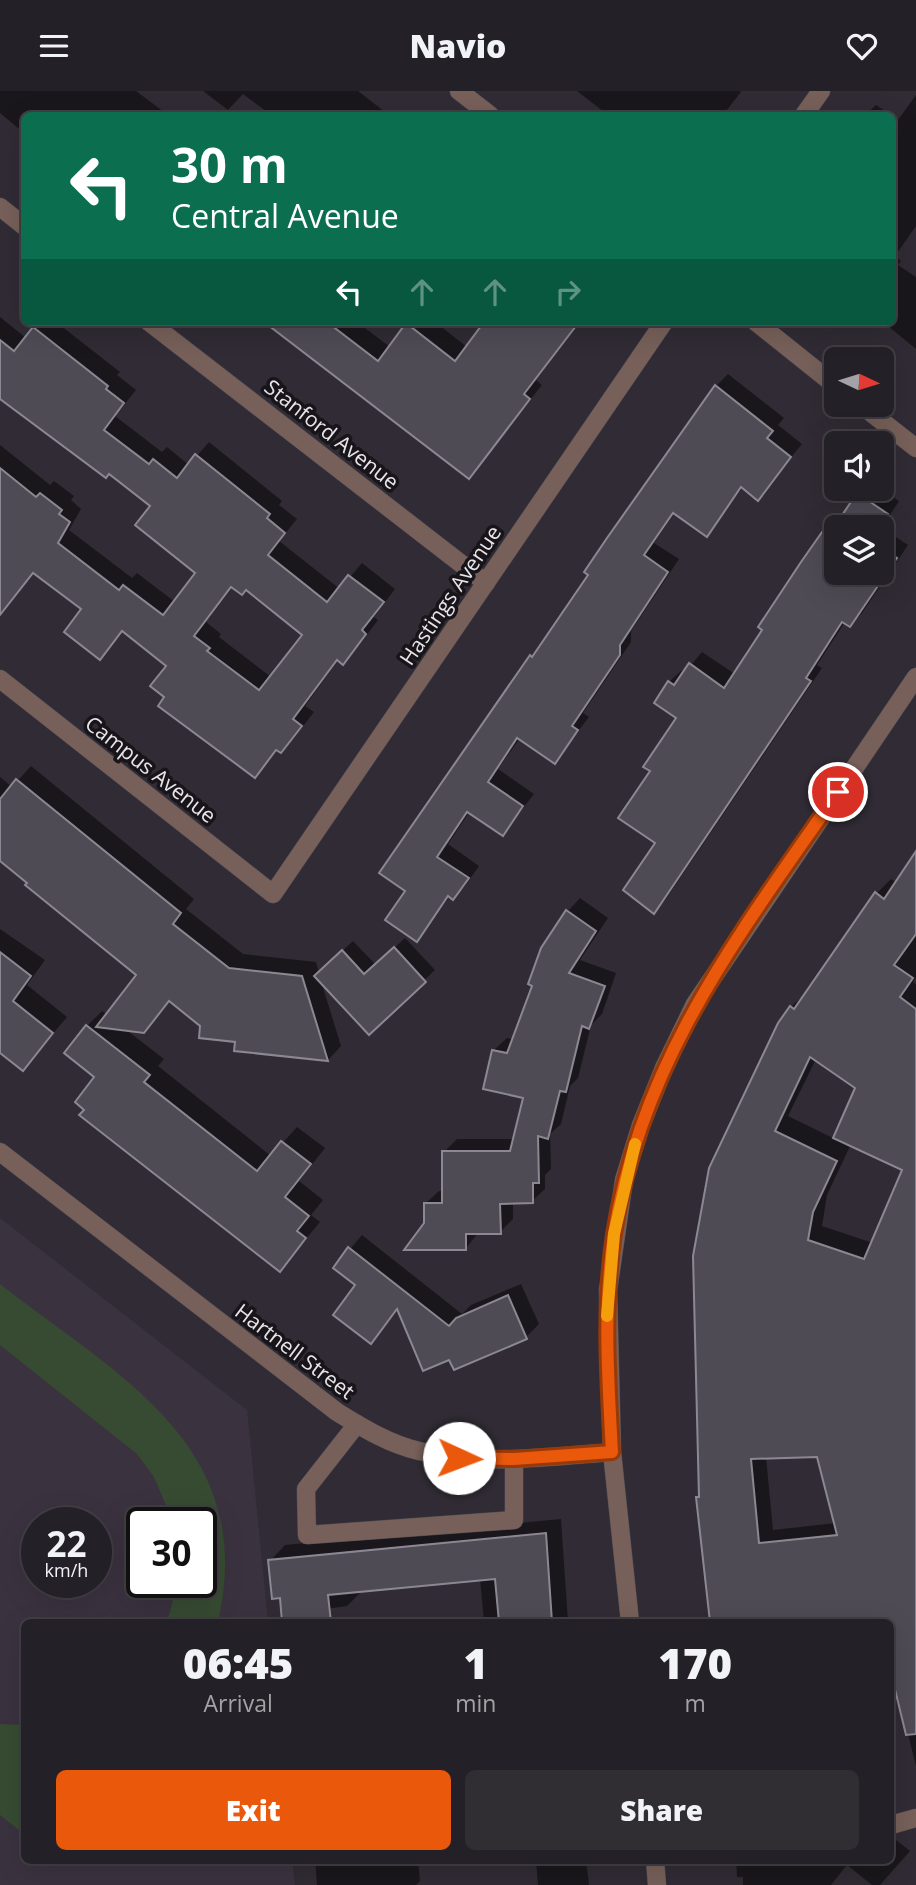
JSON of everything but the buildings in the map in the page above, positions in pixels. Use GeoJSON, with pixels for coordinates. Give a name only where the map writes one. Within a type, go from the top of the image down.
{"type":"FeatureCollection","features":[{"type":"Feature","properties":{"kind":"street"},"geometry":{"type":"LineString","coordinates":[[459,91],[486,112]]}},
{"type":"Feature","properties":{"kind":"street"},"geometry":{"type":"LineString","coordinates":[[806,112],[821,91]]}},
{"type":"Feature","properties":{"kind":"street"},"geometry":{"type":"LineString","coordinates":[[0,207],[21,224]]}},
{"type":"Feature","properties":{"kind":"street","name":"Stanford Avenue"},"geometry":{"type":"LineString","coordinates":[[154,326],[486,583]]}},
{"type":"Feature","properties":{"kind":"street","name":"Hastings Avenue"},"geometry":{"type":"LineString","coordinates":[[273,894],[661,326]]}},
{"type":"Feature","properties":{"kind":"street"},"geometry":{"type":"LineString","coordinates":[[761,326],[824,376]]}},
{"type":"Feature","properties":{"kind":"street"},"geometry":{"type":"LineString","coordinates":[[877,417],[916,448]]}},
{"type":"Feature","properties":{"kind":"street"},"geometry":{"type":"LineString","coordinates":[[631,1619],[612,1452],[608,1290],[625,1180],[641,1125],[664,1068],[695,1005],[916,677]]}},
{"type":"Feature","properties":{"kind":"street","name":"Campus Avenue"},"geometry":{"type":"LineString","coordinates":[[0,679],[273,894]]}},
{"type":"Feature","properties":{"kind":"street","name":"Hartnell Street"},"geometry":{"type":"LineString","coordinates":[[0,1152],[316,1396],[379,1437],[418,1451],[459,1458],[514,1459],[612,1452]]}},
{"type":"Feature","properties":{"kind":"street"},"geometry":{"type":"LineString","coordinates":[[357,1424],[306,1489],[307,1535],[514,1520],[514,1459]]}},
{"type":"Feature","properties":{"kind":"street"},"geometry":{"type":"LineString","coordinates":[[894,1824],[916,1818]]}},
{"type":"Feature","properties":{"kind":"street"},"geometry":{"type":"LineString","coordinates":[[655,1864],[657,1885]]}},
{"type":"Feature","properties":{"kind":"shaded area"},"geometry":{"type":"Polygon","coordinates":[[[0,1218],[247,1410],[268,1619],[21,1619],[21,1864],[292,1864],[295,1885],[0,1885],[0,1218]]]}},
{"type":"Feature","properties":{"kind":"green space"},"geometry":{"type":"Polygon","coordinates":[[[0,1284],[132,1385],[169,1421],[198,1462],[218,1508],[225,1560],[218,1619],[168,1619],[174,1598],[217,1598],[217,1507],[167,1507],[154,1477],[137,1454],[0,1345],[0,1284]]]}},
{"type":"Feature","properties":{"kind":"green space"},"geometry":{"type":"Polygon","coordinates":[[[0,1724],[21,1725],[21,1832],[0,1815],[0,1724]]]}},
{"type":"Feature","properties":{"kind":"slow traffic"},"geometry":{"type":"LineString","coordinates":[[607,1316],[614,1234],[635,1144]]}},
{"type":"Feature","properties":{"kind":"route"},"geometry":{"type":"LineString","coordinates":[[459,1458],[514,1459],[612,1452],[607,1342],[608,1290],[614,1234],[625,1180],[641,1125],[664,1068],[695,1005],[743,929],[838,792]]}}]}
